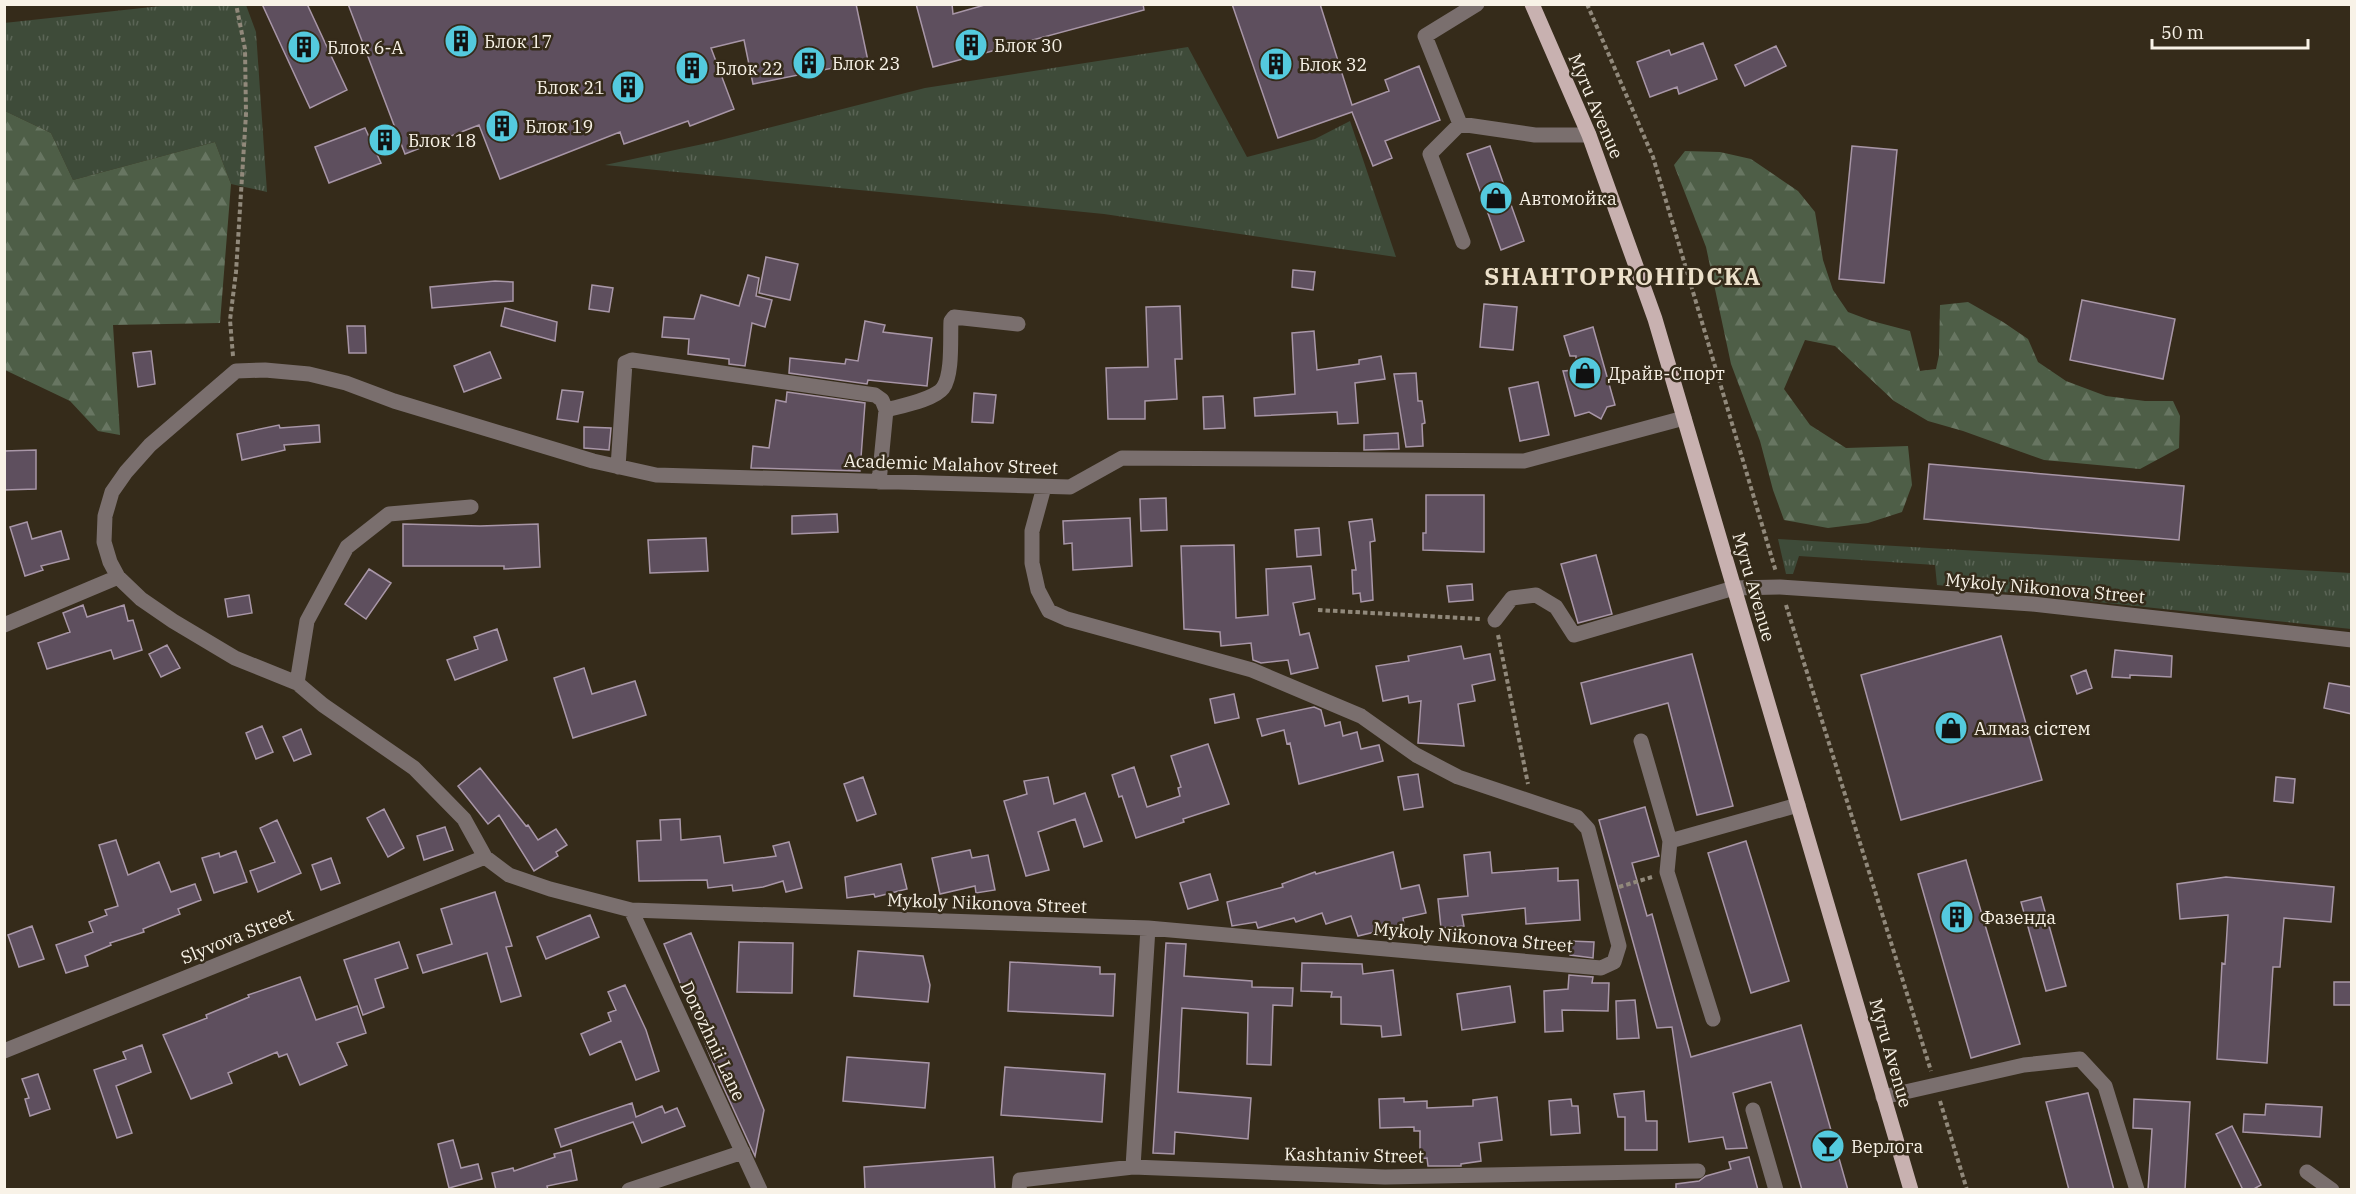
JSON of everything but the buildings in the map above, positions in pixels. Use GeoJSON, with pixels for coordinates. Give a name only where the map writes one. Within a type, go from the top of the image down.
{"type":"FeatureCollection","features":[{"type":"Feature","properties":{"kind":"main road","name":"Myru Avenue"},"geometry":{"type":"LineString","coordinates":[[1532,4],[1589,135],[1655,319],[1911,1190]]}},
{"type":"Feature","properties":{"kind":"street"},"geometry":{"type":"LineString","coordinates":[[1460,124],[1425,36],[1477,4]]}},
{"type":"Feature","properties":{"kind":"street"},"geometry":{"type":"LineString","coordinates":[[1460,124],[1535,135],[1589,135]]}},
{"type":"Feature","properties":{"kind":"street"},"geometry":{"type":"LineString","coordinates":[[1460,124],[1430,154],[1463,242]]}},
{"type":"Feature","properties":{"kind":"street"},"geometry":{"type":"LineString","coordinates":[[886,410],[936,394],[944,387],[948,373],[951,321],[954,317],[1018,324]]}},
{"type":"Feature","properties":{"kind":"street"},"geometry":{"type":"LineString","coordinates":[[618,467],[625,363],[627,361],[875,395],[882,400],[886,410],[879,482]]}},
{"type":"Feature","properties":{"kind":"street","name":"Academic Malahov Street"},"geometry":{"type":"LineString","coordinates":[[236,371],[265,370],[309,374],[346,383],[394,401],[618,467],[656,475],[1070,487],[1122,458],[1524,461],[1684,418]]}},
{"type":"Feature","properties":{"kind":"street"},"geometry":{"type":"LineString","coordinates":[[236,371],[150,445],[112,492],[105,516],[104,542],[110,562],[118,577],[141,599],[173,621],[236,658],[297,683],[323,705],[414,768],[464,819],[485,857]]}},
{"type":"Feature","properties":{"kind":"street","name":"Mykoly Nikonova Street"},"geometry":{"type":"LineString","coordinates":[[485,857],[510,874],[550,889],[631,910],[1148,928],[1601,968],[1614,962],[1619,946],[1605,891],[1588,829],[1577,817],[1458,777],[1416,755],[1361,716],[1252,670],[1067,619],[1049,611],[1038,590],[1032,563],[1032,531],[1044,487]]}},
{"type":"Feature","properties":{"kind":"street"},"geometry":{"type":"LineString","coordinates":[[297,683],[307,621],[347,547],[389,514],[471,507]]}},
{"type":"Feature","properties":{"kind":"street"},"geometry":{"type":"LineString","coordinates":[[4,625],[118,577]]}},
{"type":"Feature","properties":{"kind":"street","name":"Mykoly Nikonova Street"},"geometry":{"type":"LineString","coordinates":[[1495,620],[1512,598],[1536,595],[1556,607],[1574,635],[1734,588],[1780,587],[2032,604],[2352,640]]}},
{"type":"Feature","properties":{"kind":"street"},"geometry":{"type":"LineString","coordinates":[[1641,741],[1670,841],[1667,872],[1713,1019]]}},
{"type":"Feature","properties":{"kind":"street"},"geometry":{"type":"LineString","coordinates":[[1670,841],[1798,805]]}},
{"type":"Feature","properties":{"kind":"street","name":"Slyvova Street"},"geometry":{"type":"LineString","coordinates":[[4,1051],[485,857]]}},
{"type":"Feature","properties":{"kind":"street","name":"Dorozhnii Lane"},"geometry":{"type":"LineString","coordinates":[[631,910],[760,1190]]}},
{"type":"Feature","properties":{"kind":"street"},"geometry":{"type":"LineString","coordinates":[[1132,1167],[1148,928]]}},
{"type":"Feature","properties":{"kind":"street"},"geometry":{"type":"LineString","coordinates":[[1883,1097],[2024,1065],[2079,1059],[2105,1086],[2137,1190]]}},
{"type":"Feature","properties":{"kind":"street"},"geometry":{"type":"LineString","coordinates":[[1753,1110],[1776,1190]]}},
{"type":"Feature","properties":{"kind":"street"},"geometry":{"type":"LineString","coordinates":[[629,1190],[743,1152]]}},
{"type":"Feature","properties":{"kind":"street","name":"Kashtaniv Street"},"geometry":{"type":"LineString","coordinates":[[1019,1190],[1020,1180],[1132,1167],[1385,1176],[1698,1171]]}},
{"type":"Feature","properties":{"kind":"street"},"geometry":{"type":"LineString","coordinates":[[2307,1172],[2332,1190]]}},
{"type":"Feature","properties":{"kind":"path"},"geometry":{"type":"LineString","coordinates":[[236,4],[245,49],[246,94],[236,272],[230,320],[231,346],[236,371]]}},
{"type":"Feature","properties":{"kind":"path"},"geometry":{"type":"LineString","coordinates":[[1318,610],[1495,620],[1531,802]]}},
{"type":"Feature","properties":{"kind":"path"},"geometry":{"type":"LineString","coordinates":[[1605,891],[1667,872]]}},
{"type":"Feature","properties":{"kind":"green space"},"geometry":{"type":"Polygon","coordinates":[[[170,5],[246,5],[256,32],[267,192],[231,184],[215,142],[73,180],[51,133],[5,111],[4,23],[170,5]]]}},
{"type":"Feature","properties":{"kind":"green space"},"geometry":{"type":"Polygon","coordinates":[[[1188,47],[1247,157],[1315,139],[1350,121],[1396,257],[1104,214],[605,165],[717,141],[925,88],[1188,47]]]}},
{"type":"Feature","properties":{"kind":"green space"},"geometry":{"type":"Polygon","coordinates":[[[5,111],[51,133],[73,180],[215,142],[231,184],[220,323],[113,325],[120,435],[98,431],[70,401],[5,370],[5,111]]]}},
{"type":"Feature","properties":{"kind":"green space"},"geometry":{"type":"Polygon","coordinates":[[[1685,151],[1720,152],[1751,159],[1798,191],[1815,212],[1823,260],[1833,290],[1848,312],[1910,331],[1920,371],[1936,369],[1939,355],[1940,305],[1968,302],[2028,339],[2038,362],[2066,381],[2106,396],[2145,401],[2173,401],[2180,416],[2179,448],[2140,469],[2044,460],[1928,421],[1894,401],[1835,346],[1805,340],[1784,389],[1810,425],[1846,448],[1908,446],[1912,485],[1902,512],[1868,523],[1828,528],[1784,520],[1773,490],[1760,441],[1731,364],[1706,247],[1674,165],[1685,151]]]}},
{"type":"Feature","properties":{"kind":"green space"},"geometry":{"type":"Polygon","coordinates":[[[1778,539],[2351,573],[2351,629],[1937,585],[1935,565],[1799,556],[1793,574],[1786,574],[1778,539]]]}},
{"type":"Feature","properties":{"kind":"place","name":"Блок 17"},"geometry":{"type":"Point","coordinates":[461,41]}},
{"type":"Feature","properties":{"kind":"place","name":"Блок 30"},"geometry":{"type":"Point","coordinates":[971,45]}},
{"type":"Feature","properties":{"kind":"place","name":"Блок 6-А"},"geometry":{"type":"Point","coordinates":[304,47]}},
{"type":"Feature","properties":{"kind":"place","name":"Блок 23"},"geometry":{"type":"Point","coordinates":[809,63]}},
{"type":"Feature","properties":{"kind":"place","name":"Блок 32"},"geometry":{"type":"Point","coordinates":[1276,64]}},
{"type":"Feature","properties":{"kind":"place","name":"Блок 22"},"geometry":{"type":"Point","coordinates":[692,68]}},
{"type":"Feature","properties":{"kind":"place","name":"Блок 21"},"geometry":{"type":"Point","coordinates":[628,87]}},
{"type":"Feature","properties":{"kind":"place","name":"Блок 19"},"geometry":{"type":"Point","coordinates":[502,126]}},
{"type":"Feature","properties":{"kind":"place","name":"Блок 18"},"geometry":{"type":"Point","coordinates":[385,140]}},
{"type":"Feature","properties":{"kind":"place","name":"Автомойка"},"geometry":{"type":"Point","coordinates":[1496,198]}},
{"type":"Feature","properties":{"kind":"place","name":"Драйв-Спорт"},"geometry":{"type":"Point","coordinates":[1585,373]}},
{"type":"Feature","properties":{"kind":"place","name":"Алмаз сістем"},"geometry":{"type":"Point","coordinates":[1951,728]}},
{"type":"Feature","properties":{"kind":"place","name":"Фазенда"},"geometry":{"type":"Point","coordinates":[1957,917]}},
{"type":"Feature","properties":{"kind":"place","name":"Beрлога"},"geometry":{"type":"Point","coordinates":[1828,1146]}},
{"type":"Feature","properties":{"kind":"district","name":"SHAHTOPROHIDCKA"},"geometry":{"type":"Point","coordinates":[1623,276]}}]}
